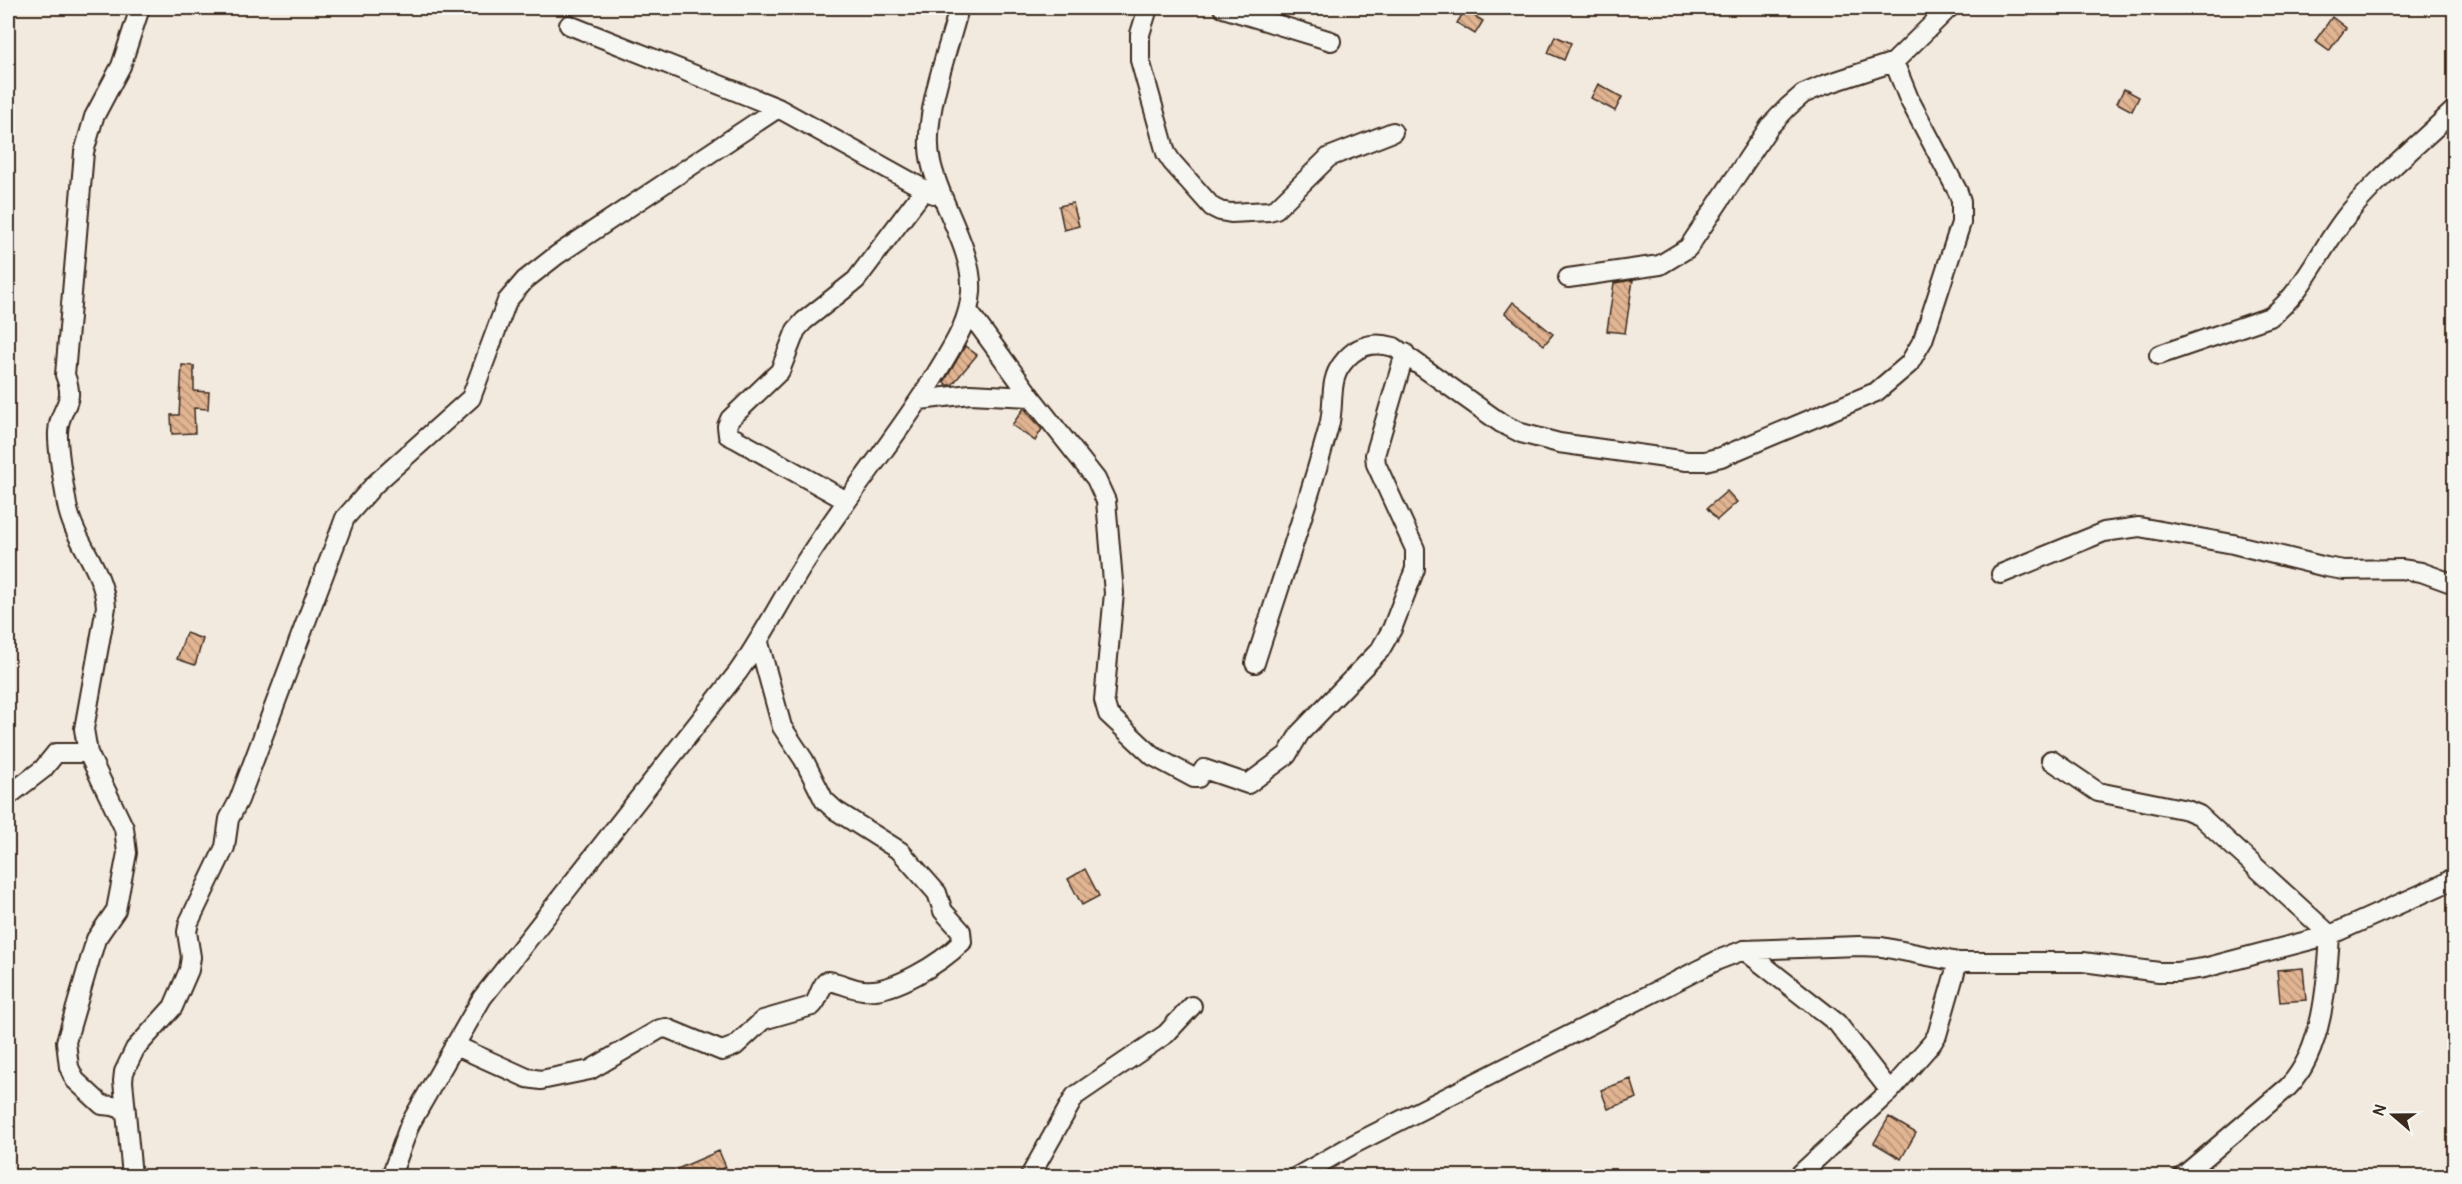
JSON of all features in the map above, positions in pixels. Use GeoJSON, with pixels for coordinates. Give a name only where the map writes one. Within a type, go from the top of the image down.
{"type":"FeatureCollection","features":[{"type":"Feature","properties":{"kind":"street"},"geometry":{"type":"LineString","coordinates":[[125,1110],[113,1106],[102,1106],[75,1080],[69,1067],[66,1042],[96,939],[116,910],[127,853],[124,828],[88,753],[84,729],[106,607],[105,593],[101,578],[73,527],[67,504],[58,433],[70,397],[65,375],[84,152],[94,117],[121,66],[140,8]]}},
{"type":"Feature","properties":{"kind":"street"},"geometry":{"type":"LineString","coordinates":[[391,1176],[405,1135],[482,999],[759,643],[789,587],[847,501],[920,400],[960,335],[969,312],[972,288],[968,264],[931,165],[929,130],[959,8]]}},
{"type":"Feature","properties":{"kind":"street"},"geometry":{"type":"LineString","coordinates":[[1148,8],[1140,34],[1140,60],[1166,153],[1178,171],[1212,207],[1231,213],[1276,209],[1329,157],[1393,132]]}},
{"type":"Feature","properties":{"kind":"street"},"geometry":{"type":"LineString","coordinates":[[1223,8],[1331,41]]}},
{"type":"Feature","properties":{"kind":"street"},"geometry":{"type":"LineString","coordinates":[[1568,278],[1660,265],[1674,258],[1688,248],[1769,127],[1788,107],[1803,94],[1824,85],[1894,62],[1949,8]]}},
{"type":"Feature","properties":{"kind":"street"},"geometry":{"type":"LineString","coordinates":[[569,25],[778,108],[945,201]]}},
{"type":"Feature","properties":{"kind":"street"},"geometry":{"type":"LineString","coordinates":[[1255,663],[1330,423],[1335,378],[1341,365],[1351,353],[1367,344],[1382,343],[1394,346],[1501,423],[1521,432],[1559,443],[1705,461],[1721,457],[1876,392],[1909,364],[1923,340],[1960,223],[1961,213],[1959,192],[1909,99],[1894,62]]}},
{"type":"Feature","properties":{"kind":"street"},"geometry":{"type":"LineString","coordinates":[[132,1176],[130,1135],[123,1081],[128,1060],[135,1049],[169,1013],[189,970],[191,957],[187,932],[189,922],[225,846],[229,819],[243,789],[345,518],[375,484],[471,398],[502,309],[525,280],[557,255],[778,108]]}},
{"type":"Feature","properties":{"kind":"street"},"geometry":{"type":"LineString","coordinates":[[2159,355],[2270,317],[2283,307],[2349,213],[2454,110]]}},
{"type":"Feature","properties":{"kind":"street"},"geometry":{"type":"LineString","coordinates":[[847,501],[728,435],[727,426],[730,418],[780,371],[796,330],[856,280],[924,190]]}},
{"type":"Feature","properties":{"kind":"street"},"geometry":{"type":"LineString","coordinates":[[969,312],[1031,397],[1096,479],[1106,501],[1114,593],[1104,700],[1108,714],[1153,756],[1194,778],[1198,778],[1204,769],[1248,784],[1287,755],[1300,733],[1380,650],[1392,629],[1415,569],[1415,549],[1375,455],[1405,354]]}},
{"type":"Feature","properties":{"kind":"street"},"geometry":{"type":"LineString","coordinates":[[920,400],[970,394],[1031,397]]}},
{"type":"Feature","properties":{"kind":"street"},"geometry":{"type":"LineString","coordinates":[[2001,574],[2104,532],[2139,526],[2233,544],[2326,567],[2344,570],[2401,569],[2421,572],[2454,584]]}},
{"type":"Feature","properties":{"kind":"street"},"geometry":{"type":"LineString","coordinates":[[454,1045],[534,1080],[590,1070],[660,1029],[672,1029],[722,1051],[735,1046],[763,1020],[812,1006],[827,981],[866,991],[900,984],[962,942],[961,931],[943,911],[937,893],[900,851],[835,810],[824,800],[804,760],[782,727],[759,643]]}},
{"type":"Feature","properties":{"kind":"street"},"geometry":{"type":"LineString","coordinates":[[8,796],[43,769],[56,753],[88,753]]}},
{"type":"Feature","properties":{"kind":"street"},"geometry":{"type":"LineString","coordinates":[[2051,760],[2098,792],[2199,815],[2330,935]]}},
{"type":"Feature","properties":{"kind":"street"},"geometry":{"type":"LineString","coordinates":[[1302,1175],[1354,1144],[1718,960],[1744,950],[1882,947],[1958,962],[2083,962],[2149,971],[2177,972],[2204,968],[2330,935],[2444,884],[2454,877]]}},
{"type":"Feature","properties":{"kind":"street"},"geometry":{"type":"LineString","coordinates":[[2182,1176],[2288,1087],[2301,1072],[2324,1005],[2330,935]]}},
{"type":"Feature","properties":{"kind":"street"},"geometry":{"type":"LineString","coordinates":[[1744,950],[1837,1023],[1890,1091]]}},
{"type":"Feature","properties":{"kind":"street"},"geometry":{"type":"LineString","coordinates":[[1798,1176],[1890,1091],[1924,1054],[1937,1035],[1958,962]]}},
{"type":"Feature","properties":{"kind":"street"},"geometry":{"type":"LineString","coordinates":[[1030,1176],[1075,1096],[1166,1034],[1192,1006]]}},
{"type":"Feature","properties":{"kind":"building"},"geometry":{"type":"Polygon","coordinates":[[[1465,10],[1483,21],[1475,34],[1457,23],[1465,10]]]}},
{"type":"Feature","properties":{"kind":"building"},"geometry":{"type":"Polygon","coordinates":[[[2332,17],[2346,28],[2329,51],[2315,41],[2332,17]]]}},
{"type":"Feature","properties":{"kind":"building"},"geometry":{"type":"Polygon","coordinates":[[[1555,36],[1571,43],[1564,60],[1548,53],[1555,36]]]}},
{"type":"Feature","properties":{"kind":"building"},"geometry":{"type":"Polygon","coordinates":[[[1598,84],[1622,97],[1615,111],[1591,98],[1598,84]]]}},
{"type":"Feature","properties":{"kind":"building"},"geometry":{"type":"Polygon","coordinates":[[[2124,89],[2139,97],[2132,111],[2117,103],[2124,89]]]}},
{"type":"Feature","properties":{"kind":"building"},"geometry":{"type":"Polygon","coordinates":[[[1073,203],[1079,226],[1064,230],[1059,206],[1073,203]]]}},
{"type":"Feature","properties":{"kind":"building"},"geometry":{"type":"Polygon","coordinates":[[[1633,280],[1625,333],[1607,331],[1614,283],[1633,280]]]}},
{"type":"Feature","properties":{"kind":"building"},"geometry":{"type":"Polygon","coordinates":[[[1513,302],[1553,334],[1544,345],[1505,313],[1513,302]]]}},
{"type":"Feature","properties":{"kind":"building"},"geometry":{"type":"Polygon","coordinates":[[[965,346],[977,355],[952,385],[947,385],[944,382],[965,346]]]}},
{"type":"Feature","properties":{"kind":"building"},"geometry":{"type":"Polygon","coordinates":[[[182,365],[194,366],[194,391],[209,392],[208,409],[194,408],[195,433],[172,434],[171,415],[179,415],[182,365]]]}},
{"type":"Feature","properties":{"kind":"building"},"geometry":{"type":"Polygon","coordinates":[[[1024,408],[1042,429],[1035,441],[1012,425],[1024,408]]]}},
{"type":"Feature","properties":{"kind":"building"},"geometry":{"type":"Polygon","coordinates":[[[1727,491],[1737,502],[1717,520],[1707,508],[1727,491]]]}},
{"type":"Feature","properties":{"kind":"building"},"geometry":{"type":"Polygon","coordinates":[[[186,633],[203,639],[195,665],[177,659],[186,633]]]}},
{"type":"Feature","properties":{"kind":"building"},"geometry":{"type":"Polygon","coordinates":[[[1085,869],[1099,896],[1082,905],[1068,879],[1085,869]]]}},
{"type":"Feature","properties":{"kind":"building"},"geometry":{"type":"Polygon","coordinates":[[[2303,968],[2306,1000],[2280,1002],[2277,970],[2303,968]]]}},
{"type":"Feature","properties":{"kind":"building"},"geometry":{"type":"Polygon","coordinates":[[[1631,1079],[1637,1098],[1608,1109],[1601,1090],[1631,1079]]]}},
{"type":"Feature","properties":{"kind":"building"},"geometry":{"type":"Polygon","coordinates":[[[1889,1117],[1916,1133],[1901,1159],[1874,1143],[1889,1117]]]}},
{"type":"Feature","properties":{"kind":"building"},"geometry":{"type":"Polygon","coordinates":[[[719,1151],[726,1167],[704,1176],[661,1176],[719,1151]]]}}]}
